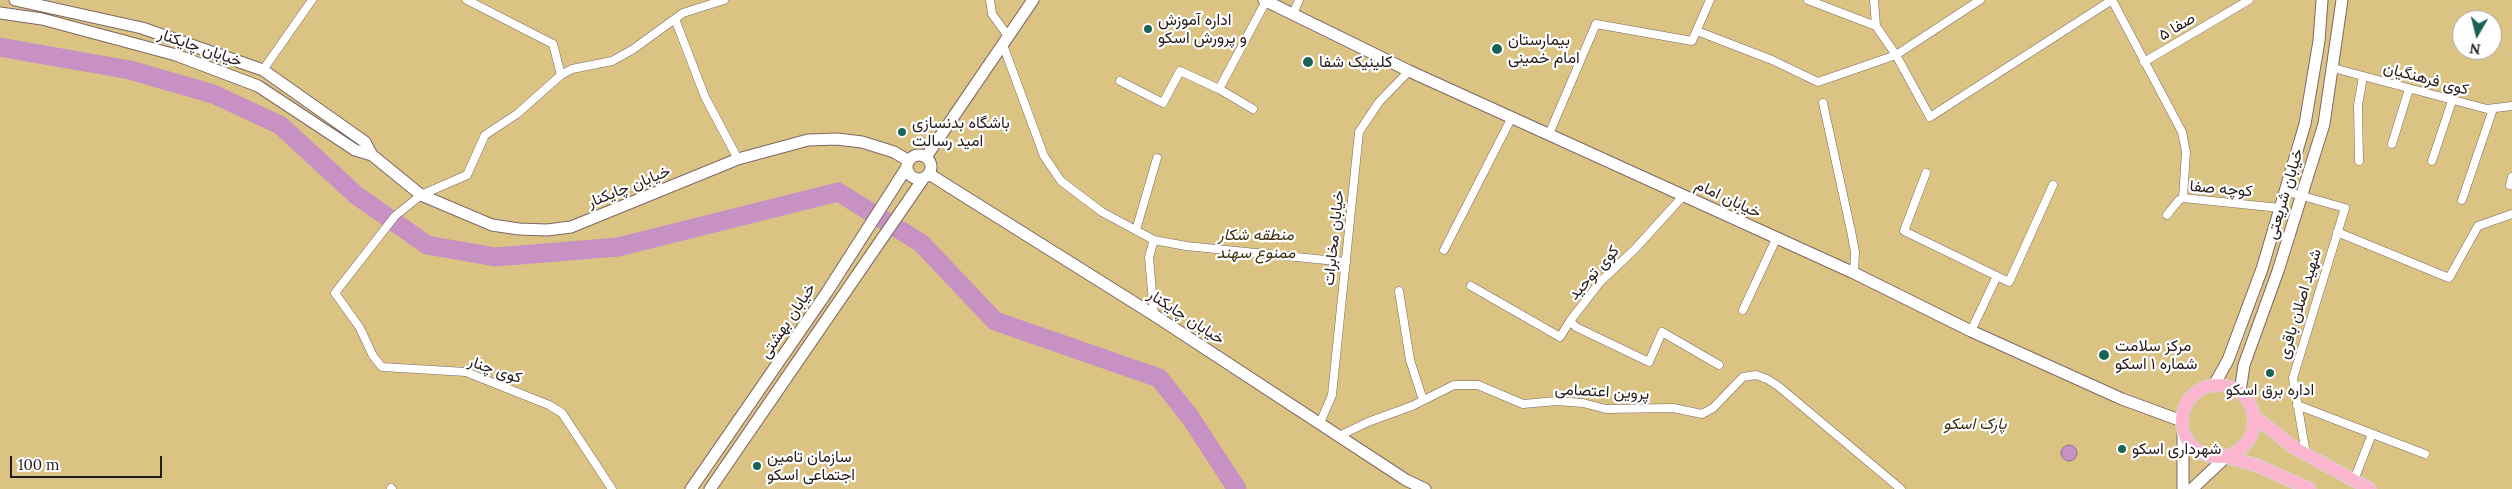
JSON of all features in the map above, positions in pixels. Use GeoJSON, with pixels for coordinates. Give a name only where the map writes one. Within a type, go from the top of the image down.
{"type":"FeatureCollection","features":[{"type":"Feature","properties":{"kind":"main road","name":"خیابان چایکنار"},"geometry":{"type":"LineString","coordinates":[[15,0],[142,28],[263,70],[365,142],[372,155],[421,195],[492,224],[547,230],[572,227],[738,159],[808,140],[836,139],[862,142],[894,152],[908,164]]}},
{"type":"Feature","properties":{"kind":"main road"},"geometry":{"type":"LineString","coordinates":[[926,157],[1033,0]]}},
{"type":"Feature","properties":{"kind":"main road","name":"خیابان امام"},"geometry":{"type":"LineString","coordinates":[[1265,0],[1409,71],[1854,273],[1971,331],[2182,426]]}},
{"type":"Feature","properties":{"kind":"main road","name":"خیابان شریعتی"},"geometry":{"type":"LineString","coordinates":[[2214,386],[2228,360],[2262,269],[2305,124],[2319,41],[2322,0]]}},
{"type":"Feature","properties":{"kind":"main road","name":"خیابان شریعتی"},"geometry":{"type":"LineString","coordinates":[[2240,392],[2244,365],[2324,124],[2342,0]]}},
{"type":"Feature","properties":{"kind":"main road","name":"خیابان چایکنار"},"geometry":{"type":"LineString","coordinates":[[0,13],[42,19],[135,43],[176,55],[240,79],[258,86],[355,150],[372,155]]}},
{"type":"Feature","properties":{"kind":"main road"},"geometry":{"type":"LineString","coordinates":[[2319,41],[2337,43]]}},
{"type":"Feature","properties":{"kind":"main road"},"geometry":{"type":"LineString","coordinates":[[915,156],[926,157],[931,167],[926,177],[912,177],[908,164],[915,156]]}},
{"type":"Feature","properties":{"kind":"main road","name":"خیابان بهشتی"},"geometry":{"type":"LineString","coordinates":[[691,489],[827,292],[908,164]]}},
{"type":"Feature","properties":{"kind":"main road","name":"خیابان چایکنار"},"geometry":{"type":"LineString","coordinates":[[926,177],[1154,315],[1406,480],[1424,489]]}},
{"type":"Feature","properties":{"kind":"main road","name":"خیابان بهشتی"},"geometry":{"type":"LineString","coordinates":[[710,489],[880,240],[926,177]]}},
{"type":"Feature","properties":{"kind":"main road"},"geometry":{"type":"LineString","coordinates":[[2184,489],[2183,411],[2195,394],[2214,386],[2232,388],[2240,392],[2246,399],[2254,416],[2254,427],[2248,442],[2236,453],[2226,457],[2192,489]]}},
{"type":"Feature","properties":{"kind":"main road"},"geometry":{"type":"LineString","coordinates":[[2254,416],[2293,447],[2370,489]]}},
{"type":"Feature","properties":{"kind":"main road"},"geometry":{"type":"LineString","coordinates":[[2182,426],[2188,442],[2204,455],[2226,457],[2256,465],[2309,489]]}},
{"type":"Feature","properties":{"kind":"street"},"geometry":{"type":"LineString","coordinates":[[263,70],[312,0]]}},
{"type":"Feature","properties":{"kind":"street"},"geometry":{"type":"LineString","coordinates":[[467,0],[553,44],[561,75]]}},
{"type":"Feature","properties":{"kind":"street"},"geometry":{"type":"LineString","coordinates":[[421,195],[467,175],[485,135],[517,114],[561,75],[572,69],[612,62],[683,13],[724,0]]}},
{"type":"Feature","properties":{"kind":"street"},"geometry":{"type":"LineString","coordinates":[[990,0],[992,14],[1006,41],[1044,156],[1062,181],[1102,212],[1154,240],[1186,246],[1346,262]]}},
{"type":"Feature","properties":{"kind":"street"},"geometry":{"type":"LineString","coordinates":[[1219,89],[1265,0]]}},
{"type":"Feature","properties":{"kind":"street"},"geometry":{"type":"LineString","coordinates":[[1293,14],[1299,0]]}},
{"type":"Feature","properties":{"kind":"street"},"geometry":{"type":"LineString","coordinates":[[1549,134],[1596,24],[1692,41],[1710,0]]}},
{"type":"Feature","properties":{"kind":"street"},"geometry":{"type":"LineString","coordinates":[[1808,0],[1876,26]]}},
{"type":"Feature","properties":{"kind":"street"},"geometry":{"type":"LineString","coordinates":[[1874,0],[1876,26],[1896,54],[1930,118],[2112,0],[2182,132],[2185,144],[2183,198]]}},
{"type":"Feature","properties":{"kind":"street"},"geometry":{"type":"LineString","coordinates":[[1697,31],[1772,60],[1818,82],[1896,54],[1980,0]]}},
{"type":"Feature","properties":{"kind":"street","name":"صفا ۵"},"geometry":{"type":"LineString","coordinates":[[2144,62],[2250,0]]}},
{"type":"Feature","properties":{"kind":"street"},"geometry":{"type":"LineString","coordinates":[[675,19],[706,97],[738,159]]}},
{"type":"Feature","properties":{"kind":"street","name":"کوی فرهنگیان"},"geometry":{"type":"LineString","coordinates":[[2333,68],[2487,110],[2512,106]]}},
{"type":"Feature","properties":{"kind":"street"},"geometry":{"type":"LineString","coordinates":[[1120,81],[1163,103],[1180,71],[1219,89],[1253,109]]}},
{"type":"Feature","properties":{"kind":"street","name":"خیابان مخابرات"},"geometry":{"type":"LineString","coordinates":[[1320,423],[1332,395],[1359,132],[1379,102],[1409,71]]}},
{"type":"Feature","properties":{"kind":"street"},"geometry":{"type":"LineString","coordinates":[[2360,161],[2358,105],[2363,77]]}},
{"type":"Feature","properties":{"kind":"street"},"geometry":{"type":"LineString","coordinates":[[2392,144],[2409,89]]}},
{"type":"Feature","properties":{"kind":"street"},"geometry":{"type":"LineString","coordinates":[[2432,161],[2452,101]]}},
{"type":"Feature","properties":{"kind":"street"},"geometry":{"type":"LineString","coordinates":[[1823,103],[1851,231],[1854,273]]}},
{"type":"Feature","properties":{"kind":"street"},"geometry":{"type":"LineString","coordinates":[[2462,200],[2493,109]]}},
{"type":"Feature","properties":{"kind":"street"},"geometry":{"type":"LineString","coordinates":[[1444,250],[1512,117]]}},
{"type":"Feature","properties":{"kind":"street"},"geometry":{"type":"LineString","coordinates":[[1136,230],[1157,158]]}},
{"type":"Feature","properties":{"kind":"street"},"geometry":{"type":"LineString","coordinates":[[1926,173],[1904,231],[2009,282],[2053,185]]}},
{"type":"Feature","properties":{"kind":"street"},"geometry":{"type":"LineString","coordinates":[[2285,191],[2302,195]]}},
{"type":"Feature","properties":{"kind":"street","name":"کوی چنار"},"geometry":{"type":"LineString","coordinates":[[421,195],[396,216],[335,293],[360,328],[373,356],[382,367],[466,372],[549,405],[562,413],[612,489]]}},
{"type":"Feature","properties":{"kind":"street","name":"شهید اصلان باقری"},"geometry":{"type":"LineString","coordinates":[[2302,195],[2345,208],[2293,378],[2306,454]]}},
{"type":"Feature","properties":{"kind":"street","name":"کوی توحید"},"geometry":{"type":"LineString","coordinates":[[1683,196],[1600,282],[1570,321],[1576,326],[1649,362],[1662,332],[1719,365]]}},
{"type":"Feature","properties":{"kind":"street","name":"کوچه صفا"},"geometry":{"type":"LineString","coordinates":[[2167,214],[2183,198],[2280,208]]}},
{"type":"Feature","properties":{"kind":"street"},"geometry":{"type":"LineString","coordinates":[[2337,232],[2450,278],[2478,226],[2512,214]]}},
{"type":"Feature","properties":{"kind":"street"},"geometry":{"type":"LineString","coordinates":[[1743,310],[1776,239]]}},
{"type":"Feature","properties":{"kind":"street"},"geometry":{"type":"LineString","coordinates":[[1154,240],[1149,257],[1154,315]]}},
{"type":"Feature","properties":{"kind":"street"},"geometry":{"type":"LineString","coordinates":[[1971,331],[1997,276]]}},
{"type":"Feature","properties":{"kind":"street"},"geometry":{"type":"LineString","coordinates":[[1471,286],[1560,336],[1570,321]]}},
{"type":"Feature","properties":{"kind":"street"},"geometry":{"type":"LineString","coordinates":[[1400,290],[1410,360],[1423,400]]}},
{"type":"Feature","properties":{"kind":"street","name":"پروین اعتصامی"},"geometry":{"type":"LineString","coordinates":[[1339,436],[1454,385],[1478,385],[1523,404],[1557,401],[1583,402],[1606,409],[1673,408],[1702,414],[1712,408],[1743,378],[1756,375],[1767,379],[1901,489]]}},
{"type":"Feature","properties":{"kind":"street"},"geometry":{"type":"LineString","coordinates":[[2297,405],[2425,454]]}},
{"type":"Feature","properties":{"kind":"street"},"geometry":{"type":"LineString","coordinates":[[2354,480],[2372,434]]}},
{"type":"Feature","properties":{"kind":"green space","name":"منطقه شکار ممنوع سهند"},"geometry":{"type":"Polygon","coordinates":[[[0,0],[2512,0],[2512,489],[0,489],[0,0]]]}},
{"type":"Feature","properties":{"kind":"shaded area"},"geometry":{"type":"Polygon","coordinates":[[[2069,445],[2077,453],[2069,461],[2061,453],[2069,445]]]}},
{"type":"Feature","properties":{"kind":"waterway"},"geometry":{"type":"LineString","coordinates":[[0,47],[130,70],[213,94],[280,125],[356,195],[427,245],[495,257],[618,247],[838,192],[921,243],[995,321],[1159,378],[1190,417],[1237,489]]}},
{"type":"Feature","properties":{"kind":"place","name":"اداره آموزش و پرورش اسکو"},"geometry":{"type":"Point","coordinates":[1148,29]}},
{"type":"Feature","properties":{"kind":"place","name":"بیمارستان امام خمینی"},"geometry":{"type":"Point","coordinates":[1497,49]}},
{"type":"Feature","properties":{"kind":"place","name":"کلینیک شفا"},"geometry":{"type":"Point","coordinates":[1308,62]}},
{"type":"Feature","properties":{"kind":"place","name":"باشگاه بدنسازی امید رسالت"},"geometry":{"type":"Point","coordinates":[902,132]}},
{"type":"Feature","properties":{"kind":"place","name":"مرکز سلامت شماره ۱ اسکو"},"geometry":{"type":"Point","coordinates":[2104,355]}},
{"type":"Feature","properties":{"kind":"place","name":"اداره برق اسکو"},"geometry":{"type":"Point","coordinates":[2270,373]}},
{"type":"Feature","properties":{"kind":"place","name":"شهرداری اسکو"},"geometry":{"type":"Point","coordinates":[2122,449]}},
{"type":"Feature","properties":{"kind":"place","name":"سازمان تامین اجتماعی اسکو"},"geometry":{"type":"Point","coordinates":[757,466]}},
{"type":"Feature","properties":{"kind":"park label","name":"پارک اسکو"},"geometry":{"type":"Point","coordinates":[1975,424]}}]}
